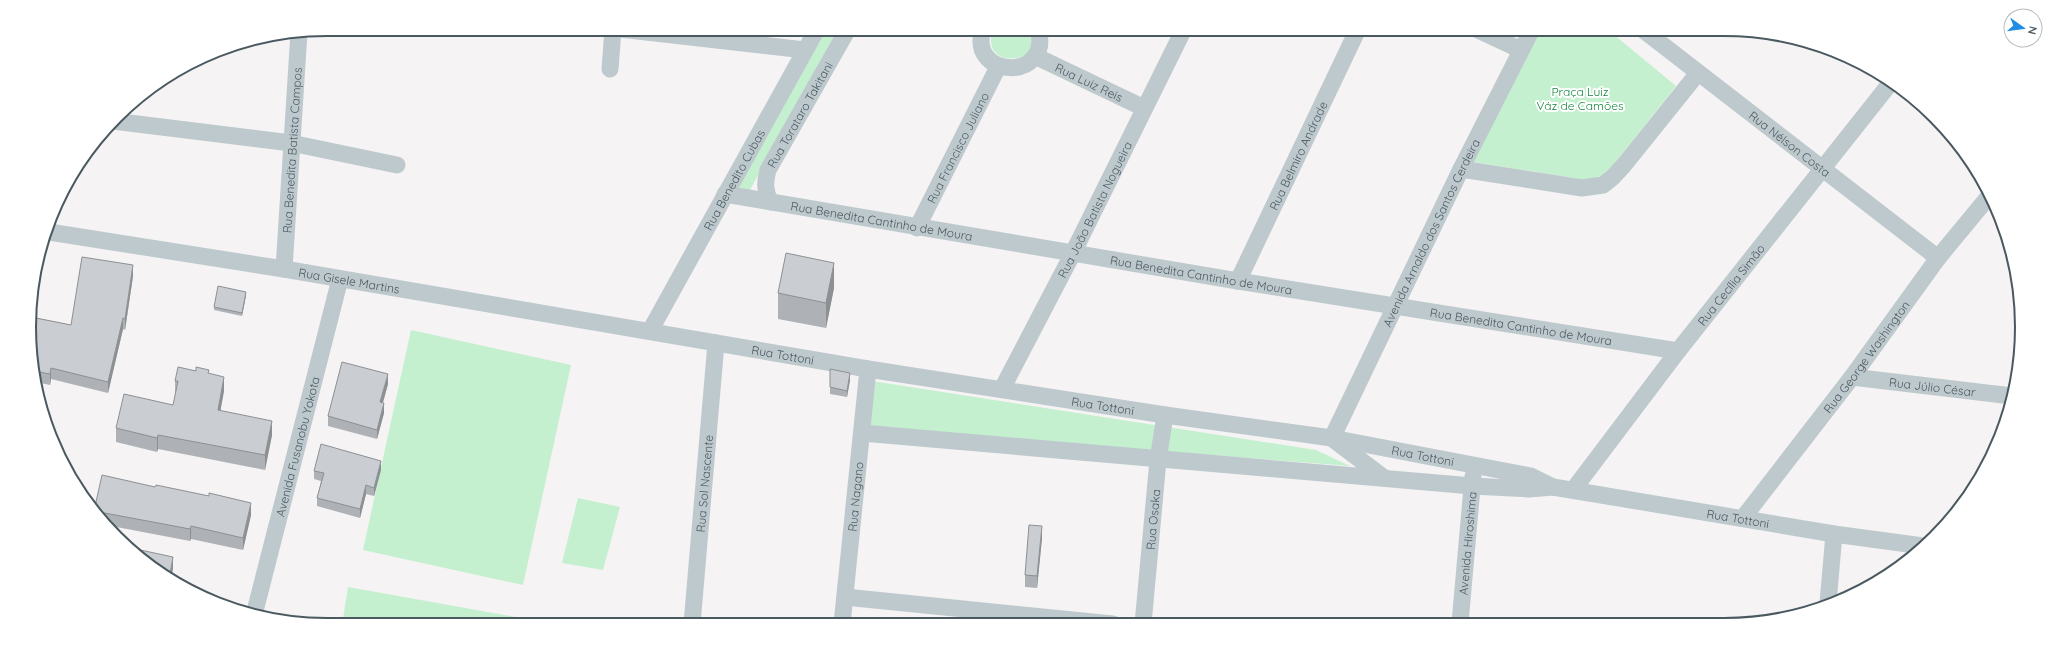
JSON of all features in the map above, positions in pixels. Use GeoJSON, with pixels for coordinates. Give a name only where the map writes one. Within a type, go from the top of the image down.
{"type":"FeatureCollection","features":[{"type":"Feature","properties":{"kind":"street"},"geometry":{"type":"LineString","coordinates":[[610,69],[612,36]]}},
{"type":"Feature","properties":{"kind":"street"},"geometry":{"type":"LineString","coordinates":[[682,36],[805,50]]}},
{"type":"Feature","properties":{"kind":"street","name":"Rua Benedito Cubas"},"geometry":{"type":"LineString","coordinates":[[650,331],[813,36]]}},
{"type":"Feature","properties":{"kind":"street","name":"Rua Torataro Takitani"},"geometry":{"type":"LineString","coordinates":[[771,202],[766,190],[765,180],[774,159],[844,36]]}},
{"type":"Feature","properties":{"kind":"street"},"geometry":{"type":"LineString","coordinates":[[981,36],[981,42],[984,52],[992,62],[998,67],[1011,69],[1021,67],[1035,56],[1039,46],[1038,36]]}},
{"type":"Feature","properties":{"kind":"street","name":"Rua João Batista Nogueira"},"geometry":{"type":"LineString","coordinates":[[1002,389],[1073,253],[1180,36]]}},
{"type":"Feature","properties":{"kind":"street","name":"Rua Belmiro Andrade"},"geometry":{"type":"LineString","coordinates":[[1238,281],[1355,36]]}},
{"type":"Feature","properties":{"kind":"street"},"geometry":{"type":"LineString","coordinates":[[1491,36],[1521,50]]}},
{"type":"Feature","properties":{"kind":"street","name":"Avenida Arnaldo dos Santos Cerdeira"},"geometry":{"type":"LineString","coordinates":[[1332,438],[1394,306],[1528,36]]}},
{"type":"Feature","properties":{"kind":"street","name":"Rua Nélson Costa"},"geometry":{"type":"LineString","coordinates":[[1651,36],[1938,258]]}},
{"type":"Feature","properties":{"kind":"street","name":"Rua Benedita Batista Campos"},"geometry":{"type":"LineString","coordinates":[[284,269],[299,37]]}},
{"type":"Feature","properties":{"kind":"street","name":"Rua Luiz Reis"},"geometry":{"type":"LineString","coordinates":[[1035,56],[1144,108]]}},
{"type":"Feature","properties":{"kind":"street","name":"Rua Francisco Juliano"},"geometry":{"type":"LineString","coordinates":[[917,228],[998,67]]}},
{"type":"Feature","properties":{"kind":"street"},"geometry":{"type":"LineString","coordinates":[[1461,169],[1582,188],[1603,185],[1624,165],[1698,73]]}},
{"type":"Feature","properties":{"kind":"street","name":"Rua Cecília Simão"},"geometry":{"type":"LineString","coordinates":[[1574,490],[1678,351],[1888,87]]}},
{"type":"Feature","properties":{"kind":"street"},"geometry":{"type":"LineString","coordinates":[[119,123],[291,144],[397,165]]}},
{"type":"Feature","properties":{"kind":"street"},"geometry":{"type":"LineString","coordinates":[[752,145],[766,158],[774,159]]}},
{"type":"Feature","properties":{"kind":"street","name":"Rua Benedita Cantinho de Moura"},"geometry":{"type":"LineString","coordinates":[[725,194],[917,228],[1238,281],[1678,351]]}},
{"type":"Feature","properties":{"kind":"street","name":"Rua George Washington"},"geometry":{"type":"LineString","coordinates":[[1743,518],[1852,377],[1938,258],[1986,200]]}},
{"type":"Feature","properties":{"kind":"street","name":"Rua Gisele Martins"},"geometry":{"type":"LineString","coordinates":[[51,233],[284,269],[650,331]]}},
{"type":"Feature","properties":{"kind":"street","name":"Avenida Fusanobu Yokota"},"geometry":{"type":"LineString","coordinates":[[256,609],[340,279]]}},
{"type":"Feature","properties":{"kind":"street","name":"Rua Tottoni"},"geometry":{"type":"LineString","coordinates":[[650,331],[868,369],[1165,415],[1332,438],[1531,476],[1553,487]]}},
{"type":"Feature","properties":{"kind":"street","name":"Rua Sol Nascente"},"geometry":{"type":"LineString","coordinates":[[693,618],[716,343]]}},
{"type":"Feature","properties":{"kind":"street","name":"Rua Nagano"},"geometry":{"type":"LineString","coordinates":[[842,618],[868,369]]}},
{"type":"Feature","properties":{"kind":"street","name":"Rua Júlio César"},"geometry":{"type":"LineString","coordinates":[[1852,377],[2006,395]]}},
{"type":"Feature","properties":{"kind":"street","name":"Rua Osaka"},"geometry":{"type":"LineString","coordinates":[[1144,618],[1158,460],[1165,415]]}},
{"type":"Feature","properties":{"kind":"street","name":"Rua Tottoni"},"geometry":{"type":"LineString","coordinates":[[862,433],[1158,460],[1383,477],[1472,486],[1529,489],[1553,487],[1834,534],[1917,545]]}},
{"type":"Feature","properties":{"kind":"street"},"geometry":{"type":"LineString","coordinates":[[1332,438],[1383,477]]}},
{"type":"Feature","properties":{"kind":"street","name":"Avenida Hiroshima"},"geometry":{"type":"LineString","coordinates":[[1460,618],[1474,464]]}},
{"type":"Feature","properties":{"kind":"street"},"geometry":{"type":"LineString","coordinates":[[1828,599],[1834,534]]}},
{"type":"Feature","properties":{"kind":"street"},"geometry":{"type":"LineString","coordinates":[[844,597],[1053,618]]}},
{"type":"Feature","properties":{"kind":"green space"},"geometry":{"type":"Polygon","coordinates":[[[818,36],[834,36],[750,190],[738,188],[818,36]]]}},
{"type":"Feature","properties":{"kind":"green space"},"geometry":{"type":"Polygon","coordinates":[[[1030,36],[1032,44],[1026,55],[1011,59],[998,55],[991,45],[991,37],[1030,36]]]}},
{"type":"Feature","properties":{"kind":"green space","name":"Praça Luiz Váz de Camões"},"geometry":{"type":"Polygon","coordinates":[[[1536,36],[1615,36],[1676,86],[1613,165],[1602,175],[1591,181],[1474,162],[1536,36]]]}},
{"type":"Feature","properties":{"kind":"green space"},"geometry":{"type":"Polygon","coordinates":[[[411,330],[571,365],[523,585],[363,550],[411,330]]]}},
{"type":"Feature","properties":{"kind":"green space"},"geometry":{"type":"Polygon","coordinates":[[[872,381],[1316,450],[1350,466],[867,428],[872,381]]]}},
{"type":"Feature","properties":{"kind":"green space"},"geometry":{"type":"Polygon","coordinates":[[[578,498],[620,507],[603,570],[562,563],[578,498]]]}},
{"type":"Feature","properties":{"kind":"green space"},"geometry":{"type":"Polygon","coordinates":[[[348,587],[522,618],[343,618],[348,587]]]}},
{"type":"Feature","properties":{"kind":"building"},"geometry":{"type":"Polygon","coordinates":[[[786,253],[834,263],[826,303],[778,293],[786,253]]]}},
{"type":"Feature","properties":{"kind":"building"},"geometry":{"type":"Polygon","coordinates":[[[82,257],[133,265],[125,319],[123,318],[108,382],[51,368],[50,374],[39,372],[36,318],[71,325],[82,257]]]}},
{"type":"Feature","properties":{"kind":"building"},"geometry":{"type":"Polygon","coordinates":[[[218,286],[246,292],[242,313],[214,307],[218,286]]]}},
{"type":"Feature","properties":{"kind":"building"},"geometry":{"type":"Polygon","coordinates":[[[342,362],[388,374],[380,402],[384,403],[377,430],[328,416],[342,362]]]}},
{"type":"Feature","properties":{"kind":"building"},"geometry":{"type":"Polygon","coordinates":[[[178,367],[196,371],[196,367],[209,370],[208,373],[224,377],[218,410],[272,421],[265,455],[158,435],[157,438],[116,428],[124,394],[173,405],[178,381],[175,381],[178,367]]]}},
{"type":"Feature","properties":{"kind":"building"},"geometry":{"type":"Polygon","coordinates":[[[830,369],[850,373],[847,391],[830,387],[830,369]]]}},
{"type":"Feature","properties":{"kind":"building"},"geometry":{"type":"Polygon","coordinates":[[[321,444],[381,461],[374,488],[366,485],[360,509],[317,498],[324,473],[314,471],[321,444]]]}},
{"type":"Feature","properties":{"kind":"building"},"geometry":{"type":"Polygon","coordinates":[[[102,475],[155,487],[156,485],[209,496],[209,493],[251,503],[243,538],[191,526],[190,529],[103,513],[96,504],[102,475]]]}},
{"type":"Feature","properties":{"kind":"building"},"geometry":{"type":"Polygon","coordinates":[[[1029,525],[1042,526],[1037,576],[1025,575],[1029,525]]]}},
{"type":"Feature","properties":{"kind":"building"},"geometry":{"type":"Polygon","coordinates":[[[140,550],[173,557],[170,572],[140,550]]]}}]}
